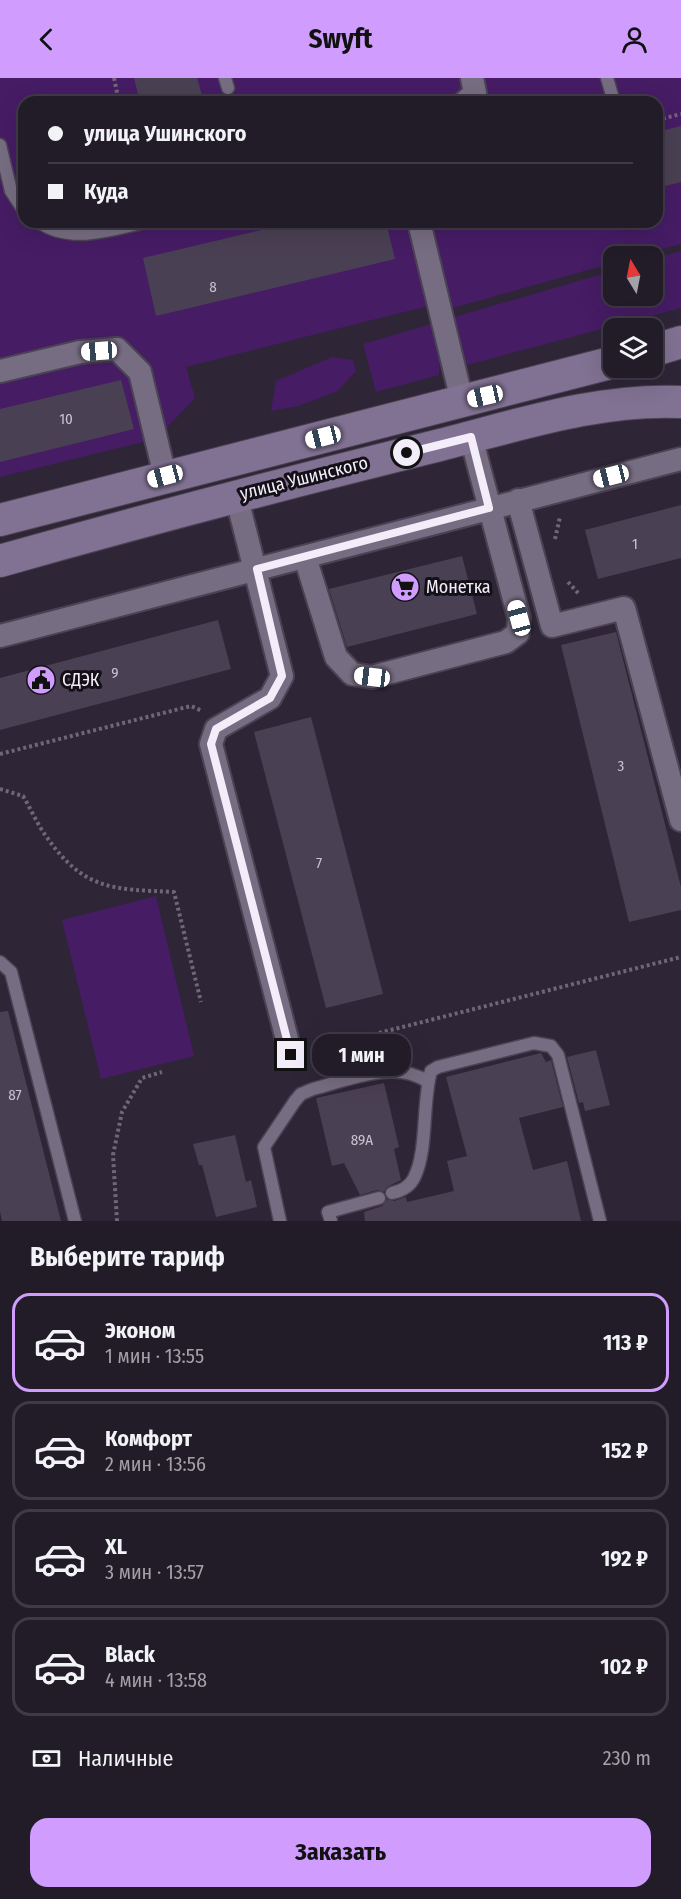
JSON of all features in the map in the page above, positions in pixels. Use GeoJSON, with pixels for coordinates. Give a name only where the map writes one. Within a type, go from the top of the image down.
{"type":"FeatureCollection","features":[{"type":"Feature","properties":{"kind":"main road"},"geometry":{"type":"LineString","coordinates":[[663,348],[681,342]]}},
{"type":"Feature","properties":{"kind":"main road","name":"улица Ушинского"},"geometry":{"type":"LineString","coordinates":[[0,520],[603,365]]}},
{"type":"Feature","properties":{"kind":"main road","name":"улица Ушинского"},"geometry":{"type":"LineString","coordinates":[[0,561],[236,495],[560,414],[643,400],[681,402]]}},
{"type":"Feature","properties":{"kind":"main road"},"geometry":{"type":"LineString","coordinates":[[462,401],[471,437]]}},
{"type":"Feature","properties":{"kind":"main road"},"geometry":{"type":"LineString","coordinates":[[227,461],[236,495]]}},
{"type":"Feature","properties":{"kind":"street"},"geometry":{"type":"LineString","coordinates":[[472,78],[475,93],[472,96]]}},
{"type":"Feature","properties":{"kind":"street"},"geometry":{"type":"LineString","coordinates":[[420,228],[462,401]]}},
{"type":"Feature","properties":{"kind":"street"},"geometry":{"type":"LineString","coordinates":[[0,371],[80,352],[117,350],[140,372],[165,476]]}},
{"type":"Feature","properties":{"kind":"street"},"geometry":{"type":"LineString","coordinates":[[305,557],[336,657],[352,674],[372,677],[506,642],[518,633],[519,618],[471,437]]}},
{"type":"Feature","properties":{"kind":"street"},"geometry":{"type":"LineString","coordinates":[[0,636],[681,459]]}},
{"type":"Feature","properties":{"kind":"street"},"geometry":{"type":"LineString","coordinates":[[236,495],[257,569],[282,676],[270,698],[216,729],[211,744],[291,1055]]}},
{"type":"Feature","properties":{"kind":"street"},"geometry":{"type":"LineString","coordinates":[[518,500],[552,626],[624,608],[681,820]]}},
{"type":"Feature","properties":{"kind":"lane"},"geometry":{"type":"LineString","coordinates":[[607,78],[612,96]]}},
{"type":"Feature","properties":{"kind":"lane"},"geometry":{"type":"LineString","coordinates":[[0,145],[11,191],[18,202]]}},
{"type":"Feature","properties":{"kind":"lane"},"geometry":{"type":"LineString","coordinates":[[48,228],[78,235],[120,228]]}},
{"type":"Feature","properties":{"kind":"lane"},"geometry":{"type":"LineString","coordinates":[[0,962],[11,972],[75,1221]]}},
{"type":"Feature","properties":{"kind":"lane"},"geometry":{"type":"LineString","coordinates":[[392,1193],[401,1191],[414,1179],[419,1161],[431,1071],[438,1067],[534,1043],[551,1046],[558,1055],[600,1221]]}},
{"type":"Feature","properties":{"kind":"lane"},"geometry":{"type":"LineString","coordinates":[[280,1221],[264,1148],[301,1094],[312,1089],[391,1070],[406,1071],[428,1082]]}},
{"type":"Feature","properties":{"kind":"lane"},"geometry":{"type":"LineString","coordinates":[[330,1221],[328,1212],[379,1198]]}},
{"type":"Feature","properties":{"kind":"path"},"geometry":{"type":"LineString","coordinates":[[114,78],[118,96]]}},
{"type":"Feature","properties":{"kind":"path"},"geometry":{"type":"LineString","coordinates":[[663,118],[681,114]]}},
{"type":"Feature","properties":{"kind":"path"},"geometry":{"type":"LineString","coordinates":[[556,550],[555,541],[563,507]]}},
{"type":"Feature","properties":{"kind":"path"},"geometry":{"type":"LineString","coordinates":[[564,576],[574,591],[603,613]]}},
{"type":"Feature","properties":{"kind":"path"},"geometry":{"type":"LineString","coordinates":[[0,754],[191,706],[216,717],[239,716]]}},
{"type":"Feature","properties":{"kind":"path"},"geometry":{"type":"LineString","coordinates":[[0,789],[23,796],[46,836],[80,874],[96,883],[119,890],[174,892],[201,1002]]}},
{"type":"Feature","properties":{"kind":"path"},"geometry":{"type":"LineString","coordinates":[[291,1055],[681,957]]}},
{"type":"Feature","properties":{"kind":"path"},"geometry":{"type":"LineString","coordinates":[[117,1221],[113,1155],[122,1112],[142,1078],[162,1072]]}},
{"type":"Feature","properties":{"kind":"shaded area"},"geometry":{"type":"Polygon","coordinates":[[[0,78],[681,78],[681,244],[663,249],[663,246],[603,246],[603,266],[442,311],[424,307],[186,367],[195,398],[156,439],[0,477],[0,78]]]}},
{"type":"Feature","properties":{"kind":"shaded area"},"geometry":{"type":"Polygon","coordinates":[[[681,251],[681,308],[643,318],[603,318],[603,329],[467,365],[459,349],[454,317],[603,274],[603,306],[663,306],[663,256],[681,251]]]}},
{"type":"Feature","properties":{"kind":"shaded area"},"geometry":{"type":"Polygon","coordinates":[[[431,324],[440,358],[439,375],[376,392],[363,344],[431,324]]]}},
{"type":"Feature","properties":{"kind":"shaded area"},"geometry":{"type":"Polygon","coordinates":[[[332,357],[353,360],[356,371],[338,391],[298,406],[271,411],[276,381],[332,357]]]}},
{"type":"Feature","properties":{"kind":"shaded area"},"geometry":{"type":"Polygon","coordinates":[[[156,896],[194,1056],[101,1079],[62,920],[156,896]]]}},
{"type":"Feature","properties":{"kind":"building"},"geometry":{"type":"Polygon","coordinates":[[[134,78],[197,78],[202,96],[138,96],[134,78]]]}},
{"type":"Feature","properties":{"kind":"building"},"geometry":{"type":"Polygon","coordinates":[[[681,126],[681,182],[663,186],[663,130],[681,126]]]}},
{"type":"Feature","properties":{"kind":"building"},"geometry":{"type":"Polygon","coordinates":[[[270,228],[387,228],[395,259],[156,316],[143,258],[270,228]]]}},
{"type":"Feature","properties":{"kind":"building"},"geometry":{"type":"Polygon","coordinates":[[[121,380],[134,429],[0,462],[0,409],[121,380]]]}},
{"type":"Feature","properties":{"kind":"building"},"geometry":{"type":"Polygon","coordinates":[[[681,505],[681,558],[598,579],[585,530],[681,505]]]}},
{"type":"Feature","properties":{"kind":"building"},"geometry":{"type":"Polygon","coordinates":[[[462,556],[477,614],[347,647],[329,589],[462,556]]]}},
{"type":"Feature","properties":{"kind":"building"},"geometry":{"type":"Polygon","coordinates":[[[218,620],[231,669],[0,730],[0,678],[218,620]]]}},
{"type":"Feature","properties":{"kind":"building"},"geometry":{"type":"Polygon","coordinates":[[[616,632],[681,887],[681,910],[629,922],[561,645],[616,632]]]}},
{"type":"Feature","properties":{"kind":"building"},"geometry":{"type":"Polygon","coordinates":[[[311,717],[383,994],[326,1008],[254,732],[311,717]]]}},
{"type":"Feature","properties":{"kind":"building"},"geometry":{"type":"Polygon","coordinates":[[[8,1011],[61,1221],[2,1221],[0,1211],[0,1012],[8,1011]]]}},
{"type":"Feature","properties":{"kind":"building"},"geometry":{"type":"Polygon","coordinates":[[[596,1050],[610,1105],[585,1111],[583,1102],[579,1103],[567,1057],[596,1050]]]}},
{"type":"Feature","properties":{"kind":"building"},"geometry":{"type":"Polygon","coordinates":[[[541,1053],[546,1062],[551,1060],[563,1107],[519,1118],[533,1170],[567,1161],[581,1221],[365,1221],[364,1212],[382,1206],[387,1199],[394,1201],[406,1197],[407,1202],[454,1191],[447,1161],[467,1156],[446,1077],[541,1053]]]}},
{"type":"Feature","properties":{"kind":"building"},"geometry":{"type":"Polygon","coordinates":[[[384,1083],[399,1147],[394,1149],[401,1180],[387,1187],[384,1192],[377,1190],[360,1195],[344,1163],[332,1166],[316,1098],[384,1083]]]}},
{"type":"Feature","properties":{"kind":"building"},"geometry":{"type":"Polygon","coordinates":[[[235,1135],[246,1182],[251,1180],[257,1207],[216,1217],[202,1165],[199,1165],[193,1144],[235,1135]]]}},
{"type":"Feature","properties":{"kind":"place","name":"Монетка"},"geometry":{"type":"Point","coordinates":[405,587]}},
{"type":"Feature","properties":{"kind":"place","name":"СДЭК"},"geometry":{"type":"Point","coordinates":[41,680]}},
{"type":"Feature","properties":{"kind":"route"},"geometry":{"type":"LineString","coordinates":[[291,1055],[211,744],[216,729],[270,698],[282,676],[257,569],[489,508],[471,437],[407,453]]}}]}
